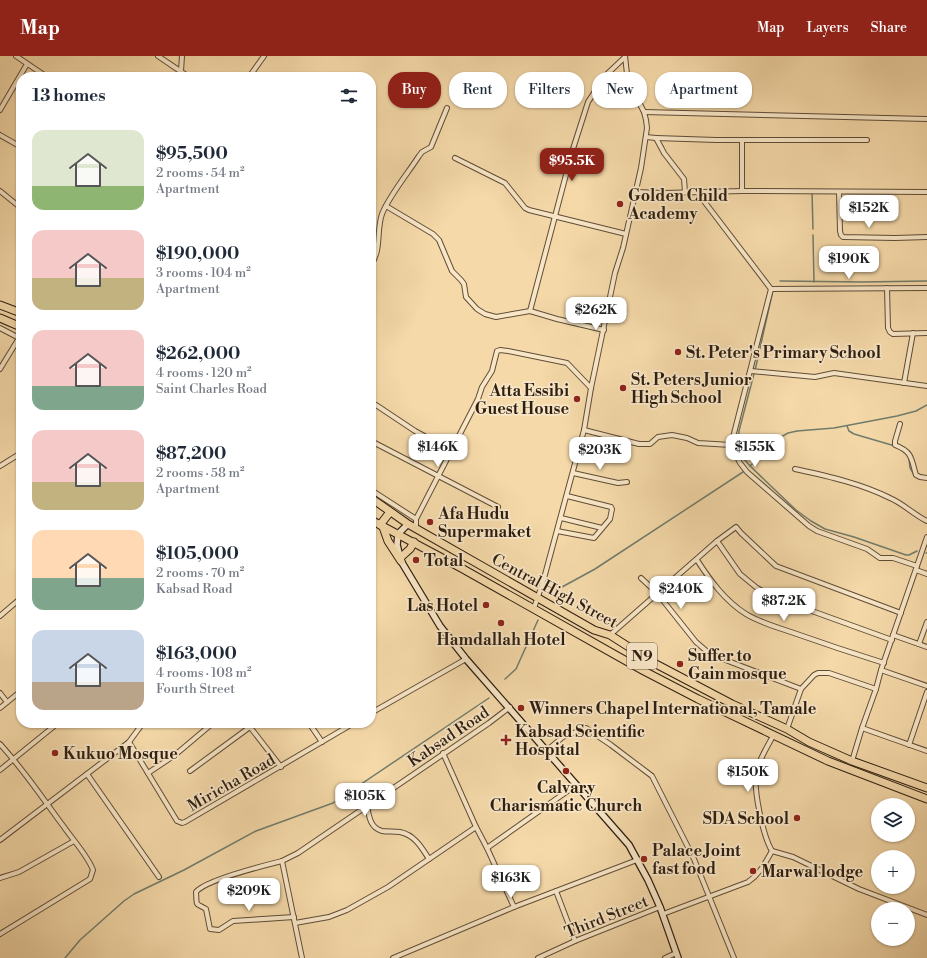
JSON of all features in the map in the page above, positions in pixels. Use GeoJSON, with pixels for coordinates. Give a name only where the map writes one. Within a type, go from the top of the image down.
{"type":"FeatureCollection","features":[{"type":"Feature","properties":{"kind":"highway"},"geometry":{"type":"LineString","coordinates":[[0,305],[16,311]]}},
{"type":"Feature","properties":{"kind":"highway"},"geometry":{"type":"LineString","coordinates":[[10,322],[16,317]]}},
{"type":"Feature","properties":{"kind":"highway"},"geometry":{"type":"LineString","coordinates":[[0,318],[16,325]]}},
{"type":"Feature","properties":{"kind":"highway","name":"Central High Street"},"geometry":{"type":"LineString","coordinates":[[376,502],[408,524],[594,630],[610,635],[654,663],[732,704],[787,729],[809,742],[852,761],[927,788]]}},
{"type":"Feature","properties":{"kind":"highway"},"geometry":{"type":"LineString","coordinates":[[390,512],[382,526],[388,540],[401,560],[414,542]]}},
{"type":"Feature","properties":{"kind":"highway","name":"Central High Street"},"geometry":{"type":"LineString","coordinates":[[376,523],[534,608],[644,671],[698,699],[828,761],[927,799]]}},
{"type":"Feature","properties":{"kind":"street"},"geometry":{"type":"LineString","coordinates":[[16,56],[39,72]]}},
{"type":"Feature","properties":{"kind":"street"},"geometry":{"type":"LineString","coordinates":[[158,56],[181,71],[182,56]]}},
{"type":"Feature","properties":{"kind":"street"},"geometry":{"type":"LineString","coordinates":[[253,72],[264,56]]}},
{"type":"Feature","properties":{"kind":"street"},"geometry":{"type":"LineString","coordinates":[[534,608],[539,598],[584,430],[591,388],[615,273],[636,192],[646,137],[647,128],[644,112],[630,83],[627,74],[625,56]]}},
{"type":"Feature","properties":{"kind":"street"},"geometry":{"type":"LineString","coordinates":[[530,311],[554,216],[588,102],[605,76],[625,56]]}},
{"type":"Feature","properties":{"kind":"street"},"geometry":{"type":"LineString","coordinates":[[22,72],[27,64]]}},
{"type":"Feature","properties":{"kind":"street"},"geometry":{"type":"LineString","coordinates":[[0,110],[16,83]]}},
{"type":"Feature","properties":{"kind":"street"},"geometry":{"type":"LineString","coordinates":[[376,254],[382,215],[386,206],[422,152],[431,147],[447,108]]}},
{"type":"Feature","properties":{"kind":"street"},"geometry":{"type":"LineString","coordinates":[[644,112],[927,119]]}},
{"type":"Feature","properties":{"kind":"street"},"geometry":{"type":"LineString","coordinates":[[0,135],[16,144]]}},
{"type":"Feature","properties":{"kind":"street"},"geometry":{"type":"LineString","coordinates":[[646,137],[742,140],[867,140]]}},
{"type":"Feature","properties":{"kind":"street"},"geometry":{"type":"LineString","coordinates":[[656,138],[664,153],[684,179],[685,192]]}},
{"type":"Feature","properties":{"kind":"street"},"geometry":{"type":"LineString","coordinates":[[742,140],[742,191]]}},
{"type":"Feature","properties":{"kind":"street"},"geometry":{"type":"LineString","coordinates":[[455,158],[505,183],[525,208],[626,234]]}},
{"type":"Feature","properties":{"kind":"street"},"geometry":{"type":"LineString","coordinates":[[0,191],[16,204]]}},
{"type":"Feature","properties":{"kind":"street"},"geometry":{"type":"LineString","coordinates":[[636,192],[927,192]]}},
{"type":"Feature","properties":{"kind":"street"},"geometry":{"type":"LineString","coordinates":[[697,192],[771,289]]}},
{"type":"Feature","properties":{"kind":"street"},"geometry":{"type":"LineString","coordinates":[[839,192],[840,231],[843,237],[927,237]]}},
{"type":"Feature","properties":{"kind":"street"},"geometry":{"type":"LineString","coordinates":[[386,206],[427,230],[439,240],[452,271],[464,284],[466,297],[477,309],[485,314],[496,316],[530,311],[564,321],[604,330]]}},
{"type":"Feature","properties":{"kind":"street"},"geometry":{"type":"LineString","coordinates":[[887,288],[888,328],[890,332],[893,334],[927,333]]}},
{"type":"Feature","properties":{"kind":"street"},"geometry":{"type":"LineString","coordinates":[[771,289],[927,288]]}},
{"type":"Feature","properties":{"kind":"street"},"geometry":{"type":"LineString","coordinates":[[771,289],[731,445],[740,463],[747,472],[809,526],[817,531],[867,548],[880,558],[893,558],[927,574]]}},
{"type":"Feature","properties":{"kind":"street"},"geometry":{"type":"LineString","coordinates":[[0,328],[16,336]]}},
{"type":"Feature","properties":{"kind":"street"},"geometry":{"type":"LineString","coordinates":[[904,383],[912,333]]}},
{"type":"Feature","properties":{"kind":"street"},"geometry":{"type":"LineString","coordinates":[[0,369],[16,344]]}},
{"type":"Feature","properties":{"kind":"street"},"geometry":{"type":"LineString","coordinates":[[416,528],[416,519],[478,400],[482,387],[492,371],[496,354],[500,350],[567,363],[591,388]]}},
{"type":"Feature","properties":{"kind":"street"},"geometry":{"type":"LineString","coordinates":[[751,371],[815,377],[834,373],[927,386]]}},
{"type":"Feature","properties":{"kind":"street"},"geometry":{"type":"LineString","coordinates":[[376,405],[415,431],[452,451]]}},
{"type":"Feature","properties":{"kind":"street"},"geometry":{"type":"LineString","coordinates":[[900,424],[895,445],[909,452],[916,475],[927,478]]}},
{"type":"Feature","properties":{"kind":"street"},"geometry":{"type":"LineString","coordinates":[[584,430],[639,444],[650,444],[658,437],[672,435],[687,438],[698,443],[731,445]]}},
{"type":"Feature","properties":{"kind":"street"},"geometry":{"type":"LineString","coordinates":[[376,444],[498,507]]}},
{"type":"Feature","properties":{"kind":"street"},"geometry":{"type":"LineString","coordinates":[[0,466],[16,456]]}},
{"type":"Feature","properties":{"kind":"street"},"geometry":{"type":"LineString","coordinates":[[795,469],[871,489],[899,502],[913,514],[927,521]]}},
{"type":"Feature","properties":{"kind":"street"},"geometry":{"type":"LineString","coordinates":[[573,473],[618,483],[627,482]]}},
{"type":"Feature","properties":{"kind":"street"},"geometry":{"type":"LineString","coordinates":[[376,493],[416,519]]}},
{"type":"Feature","properties":{"kind":"street"},"geometry":{"type":"LineString","coordinates":[[557,531],[594,538],[610,519],[611,507],[567,496]]}},
{"type":"Feature","properties":{"kind":"street"},"geometry":{"type":"LineString","coordinates":[[561,518],[602,528]]}},
{"type":"Feature","properties":{"kind":"street"},"geometry":{"type":"LineString","coordinates":[[408,524],[398,534],[397,545],[401,560],[440,626],[466,659],[510,707],[576,785],[622,836],[638,860],[663,914],[677,956],[664,958]]}},
{"type":"Feature","properties":{"kind":"street"},"geometry":{"type":"LineString","coordinates":[[610,635],[736,526],[740,533],[776,566],[901,613]]}},
{"type":"Feature","properties":{"kind":"street"},"geometry":{"type":"LineString","coordinates":[[852,761],[927,537]]}},
{"type":"Feature","properties":{"kind":"street"},"geometry":{"type":"LineString","coordinates":[[717,541],[740,574],[757,588],[776,598],[892,638],[927,647]]}},
{"type":"Feature","properties":{"kind":"street"},"geometry":{"type":"LineString","coordinates":[[697,560],[711,582],[746,614],[770,625],[822,644],[884,663]]}},
{"type":"Feature","properties":{"kind":"street"},"geometry":{"type":"LineString","coordinates":[[642,578],[657,593],[696,642],[710,654],[801,689]]}},
{"type":"Feature","properties":{"kind":"street"},"geometry":{"type":"LineString","coordinates":[[0,616],[16,602]]}},
{"type":"Feature","properties":{"kind":"street"},"geometry":{"type":"LineString","coordinates":[[918,644],[927,622]]}},
{"type":"Feature","properties":{"kind":"street"},"geometry":{"type":"LineString","coordinates":[[376,710],[466,659]]}},
{"type":"Feature","properties":{"kind":"street"},"geometry":{"type":"LineString","coordinates":[[882,670],[927,686]]}},
{"type":"Feature","properties":{"kind":"street"},"geometry":{"type":"LineString","coordinates":[[787,729],[801,689],[814,675],[825,673],[876,689]]}},
{"type":"Feature","properties":{"kind":"street"},"geometry":{"type":"LineString","coordinates":[[910,744],[927,692]]}},
{"type":"Feature","properties":{"kind":"street"},"geometry":{"type":"LineString","coordinates":[[0,693],[7,702]]}},
{"type":"Feature","properties":{"kind":"street"},"geometry":{"type":"LineString","coordinates":[[0,708],[16,695]]}},
{"type":"Feature","properties":{"kind":"street","name":"Kabsad Road"},"geometry":{"type":"LineString","coordinates":[[294,917],[233,921],[224,928],[215,930],[210,929],[206,909],[198,906],[196,892],[209,883],[282,861],[298,853],[494,720],[510,707]]}},
{"type":"Feature","properties":{"kind":"street"},"geometry":{"type":"LineString","coordinates":[[0,770],[52,728]]}},
{"type":"Feature","properties":{"kind":"street"},"geometry":{"type":"LineString","coordinates":[[0,840],[129,742],[139,728]]}},
{"type":"Feature","properties":{"kind":"street"},"geometry":{"type":"LineString","coordinates":[[148,773],[175,755],[207,728]]}},
{"type":"Feature","properties":{"kind":"street"},"geometry":{"type":"LineString","coordinates":[[190,771],[249,728]]}},
{"type":"Feature","properties":{"kind":"street"},"geometry":{"type":"LineString","coordinates":[[251,728],[280,767]]}},
{"type":"Feature","properties":{"kind":"street"},"geometry":{"type":"LineString","coordinates":[[312,728],[322,742]]}},
{"type":"Feature","properties":{"kind":"street","name":"Miricha Road"},"geometry":{"type":"LineString","coordinates":[[129,742],[177,821],[182,823],[346,728]]}},
{"type":"Feature","properties":{"kind":"street"},"geometry":{"type":"LineString","coordinates":[[546,750],[563,737],[586,728],[634,761],[652,776],[694,859],[734,958]]}},
{"type":"Feature","properties":{"kind":"street"},"geometry":{"type":"LineString","coordinates":[[862,728],[927,750]]}},
{"type":"Feature","properties":{"kind":"street"},"geometry":{"type":"LineString","coordinates":[[773,736],[756,771],[756,792],[760,814],[767,844],[772,851],[793,858],[859,889],[927,915]]}},
{"type":"Feature","properties":{"kind":"street"},"geometry":{"type":"LineString","coordinates":[[0,744],[14,759],[47,803],[92,866],[93,870],[90,879],[0,934]]}},
{"type":"Feature","properties":{"kind":"street"},"geometry":{"type":"LineString","coordinates":[[443,754],[514,907]]}},
{"type":"Feature","properties":{"kind":"street"},"geometry":{"type":"LineString","coordinates":[[87,774],[159,877]]}},
{"type":"Feature","properties":{"kind":"street"},"geometry":{"type":"LineString","coordinates":[[487,848],[576,785]]}},
{"type":"Feature","properties":{"kind":"street"},"geometry":{"type":"LineString","coordinates":[[367,806],[371,823],[378,829],[382,831],[401,832],[420,844],[429,859]]}},
{"type":"Feature","properties":{"kind":"street"},"geometry":{"type":"LineString","coordinates":[[295,923],[329,917],[344,912],[388,886],[476,827]]}},
{"type":"Feature","properties":{"kind":"street"},"geometry":{"type":"LineString","coordinates":[[0,878],[19,872],[74,841]]}},
{"type":"Feature","properties":{"kind":"street"},"geometry":{"type":"LineString","coordinates":[[663,914],[709,898],[755,878],[772,851]]}},
{"type":"Feature","properties":{"kind":"street"},"geometry":{"type":"LineString","coordinates":[[393,958],[404,956],[514,907],[638,860]]}},
{"type":"Feature","properties":{"kind":"street"},"geometry":{"type":"LineString","coordinates":[[282,861],[302,958]]}},
{"type":"Feature","properties":{"kind":"street"},"geometry":{"type":"LineString","coordinates":[[556,891],[575,941]]}},
{"type":"Feature","properties":{"kind":"street","name":"Third Street"},"geometry":{"type":"LineString","coordinates":[[538,958],[575,941],[660,907]]}},
{"type":"Feature","properties":{"kind":"waterway"},"geometry":{"type":"LineString","coordinates":[[812,192],[813,229]]}},
{"type":"Feature","properties":{"kind":"waterway"},"geometry":{"type":"LineString","coordinates":[[813,235],[814,282]]}},
{"type":"Feature","properties":{"kind":"waterway"},"geometry":{"type":"LineString","coordinates":[[780,281],[927,281]]}},
{"type":"Feature","properties":{"kind":"waterway"},"geometry":{"type":"LineString","coordinates":[[773,290],[756,366],[739,431],[739,453],[750,466],[796,510],[825,529],[854,537],[906,555],[917,551]]}},
{"type":"Feature","properties":{"kind":"waterway"},"geometry":{"type":"LineString","coordinates":[[750,466],[781,437],[788,433],[834,428],[897,416],[916,411],[927,405]]}},
{"type":"Feature","properties":{"kind":"waterway"},"geometry":{"type":"LineString","coordinates":[[847,426],[849,431],[854,434],[895,446]]}},
{"type":"Feature","properties":{"kind":"waterway"},"geometry":{"type":"LineString","coordinates":[[909,458],[910,468],[914,475]]}},
{"type":"Feature","properties":{"kind":"waterway"},"geometry":{"type":"LineString","coordinates":[[554,594],[562,587],[595,569],[743,472]]}},
{"type":"Feature","properties":{"kind":"waterway"},"geometry":{"type":"LineString","coordinates":[[505,679],[516,669],[538,620]]}},
{"type":"Feature","properties":{"kind":"waterway"},"geometry":{"type":"LineString","coordinates":[[65,958],[80,940],[134,894],[184,870],[256,831],[333,803],[489,698]]}},
{"type":"Feature","properties":{"kind":"place","name":"Golden Child Academy"},"geometry":{"type":"Point","coordinates":[620,204]}},
{"type":"Feature","properties":{"kind":"place","name":"St. Peter's Primary School"},"geometry":{"type":"Point","coordinates":[678,352]}},
{"type":"Feature","properties":{"kind":"place","name":"St. Peters Junior High School"},"geometry":{"type":"Point","coordinates":[623,388]}},
{"type":"Feature","properties":{"kind":"place","name":"Atta Essibi Guest House"},"geometry":{"type":"Point","coordinates":[577,399]}},
{"type":"Feature","properties":{"kind":"place","name":"Afa Hudu Supermaket"},"geometry":{"type":"Point","coordinates":[430,522]}},
{"type":"Feature","properties":{"kind":"place","name":"Total"},"geometry":{"type":"Point","coordinates":[416,560]}},
{"type":"Feature","properties":{"kind":"place","name":"Las Hotel"},"geometry":{"type":"Point","coordinates":[486,605]}},
{"type":"Feature","properties":{"kind":"place","name":"Hamdallah Hotel"},"geometry":{"type":"Point","coordinates":[501,623]}},
{"type":"Feature","properties":{"kind":"place","name":"Suffer to Gain mosque"},"geometry":{"type":"Point","coordinates":[680,664]}},
{"type":"Feature","properties":{"kind":"place","name":"Winners Chapel International, Tamale"},"geometry":{"type":"Point","coordinates":[521,708]}},
{"type":"Feature","properties":{"kind":"place","name":"Kabsad Scientific Hospital"},"geometry":{"type":"Point","coordinates":[506,740]}},
{"type":"Feature","properties":{"kind":"place","name":"Kukuo Mosque"},"geometry":{"type":"Point","coordinates":[55,753]}},
{"type":"Feature","properties":{"kind":"place","name":"Calvary Charismatic Church"},"geometry":{"type":"Point","coordinates":[566,771]}},
{"type":"Feature","properties":{"kind":"place","name":"SDA School"},"geometry":{"type":"Point","coordinates":[797,818]}},
{"type":"Feature","properties":{"kind":"place","name":"Palace Joint fast food"},"geometry":{"type":"Point","coordinates":[644,859]}},
{"type":"Feature","properties":{"kind":"place","name":"Marwal lodge"},"geometry":{"type":"Point","coordinates":[753,871]}}]}
